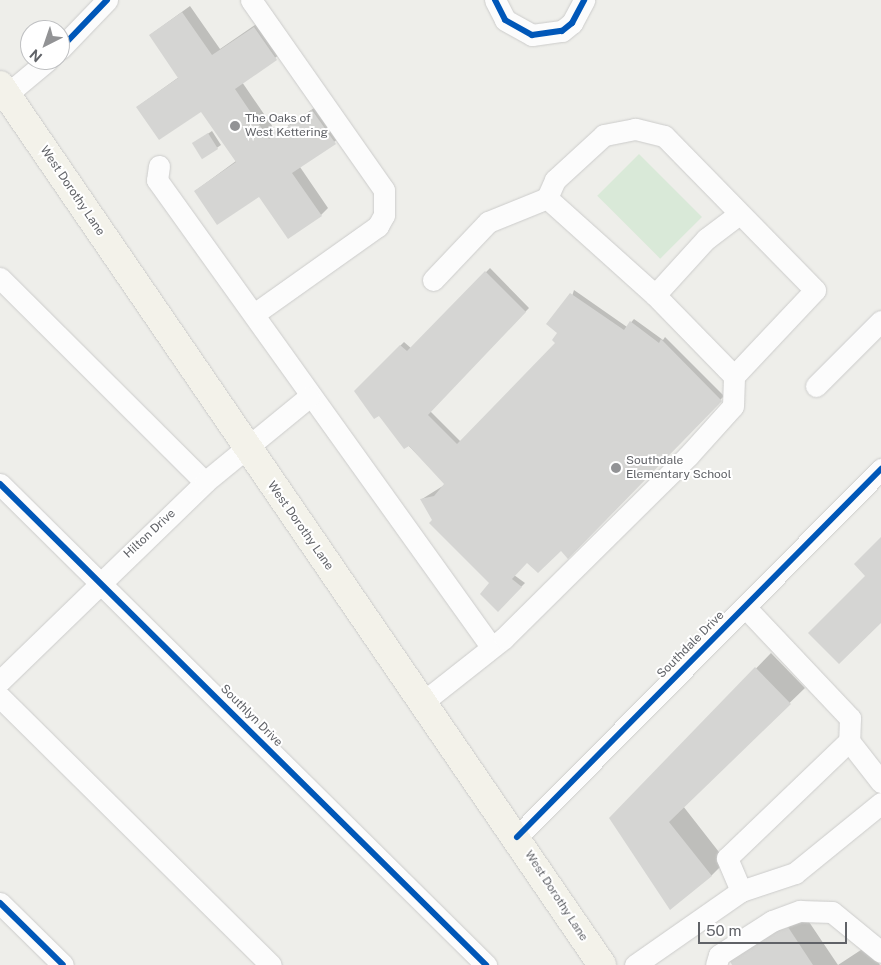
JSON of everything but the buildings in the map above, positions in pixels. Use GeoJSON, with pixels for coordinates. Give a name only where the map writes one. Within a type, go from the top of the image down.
{"type":"FeatureCollection","features":[{"type":"Feature","properties":{"kind":"main road","name":"West Dorothy Lane"},"geometry":{"type":"LineString","coordinates":[[3,90],[602,965]]}},
{"type":"Feature","properties":{"kind":"street"},"geometry":{"type":"LineString","coordinates":[[70,39],[107,0]]}},
{"type":"Feature","properties":{"kind":"street"},"geometry":{"type":"LineString","coordinates":[[251,0],[384,190],[384,215],[378,226],[254,314]]}},
{"type":"Feature","properties":{"kind":"street"},"geometry":{"type":"LineString","coordinates":[[495,0],[505,20],[532,35],[562,31],[572,23],[584,0]]}},
{"type":"Feature","properties":{"kind":"street"},"geometry":{"type":"LineString","coordinates":[[3,90],[33,70]]}},
{"type":"Feature","properties":{"kind":"street"},"geometry":{"type":"LineString","coordinates":[[423,702],[458,677],[490,644],[504,638],[733,406],[734,376],[815,290],[738,215],[719,189],[664,136],[635,128],[604,135],[555,180],[548,198],[488,222],[433,280]]}},
{"type":"Feature","properties":{"kind":"street"},"geometry":{"type":"LineString","coordinates":[[159,166],[157,180],[254,314],[309,397],[490,644]]}},
{"type":"Feature","properties":{"kind":"street"},"geometry":{"type":"LineString","coordinates":[[548,198],[655,295],[734,376]]}},
{"type":"Feature","properties":{"kind":"street"},"geometry":{"type":"LineString","coordinates":[[655,295],[706,239],[738,215]]}},
{"type":"Feature","properties":{"kind":"street"},"geometry":{"type":"LineString","coordinates":[[0,278],[205,482]]}},
{"type":"Feature","properties":{"kind":"street"},"geometry":{"type":"LineString","coordinates":[[816,386],[878,330]]}},
{"type":"Feature","properties":{"kind":"street","name":"Hilton Drive"},"geometry":{"type":"LineString","coordinates":[[0,681],[98,582],[205,482],[245,446],[309,397]]}},
{"type":"Feature","properties":{"kind":"street","name":"Southdale Drive"},"geometry":{"type":"LineString","coordinates":[[516,837],[745,607],[878,478]]}},
{"type":"Feature","properties":{"kind":"street","name":"Southlyn Drive"},"geometry":{"type":"LineString","coordinates":[[0,484],[486,965]]}},
{"type":"Feature","properties":{"kind":"street"},"geometry":{"type":"LineString","coordinates":[[745,607],[850,718],[849,741],[881,782]]}},
{"type":"Feature","properties":{"kind":"street"},"geometry":{"type":"LineString","coordinates":[[0,697],[271,965]]}},
{"type":"Feature","properties":{"kind":"street"},"geometry":{"type":"LineString","coordinates":[[741,891],[727,858],[849,741]]}},
{"type":"Feature","properties":{"kind":"street"},"geometry":{"type":"LineString","coordinates":[[635,965],[741,891],[795,873],[881,803]]}},
{"type":"Feature","properties":{"kind":"street"},"geometry":{"type":"LineString","coordinates":[[0,903],[63,965]]}},
{"type":"Feature","properties":{"kind":"street"},"geometry":{"type":"LineString","coordinates":[[716,965],[719,955],[772,920],[800,911],[832,912],[881,952]]}},
{"type":"Feature","properties":{"kind":"green space"},"geometry":{"type":"Polygon","coordinates":[[[639,154],[702,217],[660,259],[597,196],[639,154]]]}},
{"type":"Feature","properties":{"kind":"cycle path"},"geometry":{"type":"LineString","coordinates":[[70,39],[107,0]]}},
{"type":"Feature","properties":{"kind":"cycle path"},"geometry":{"type":"LineString","coordinates":[[495,0],[505,20],[532,35],[562,31],[572,23],[584,0]]}},
{"type":"Feature","properties":{"kind":"cycle path"},"geometry":{"type":"LineString","coordinates":[[517,837],[881,469]]}},
{"type":"Feature","properties":{"kind":"cycle path"},"geometry":{"type":"LineString","coordinates":[[0,484],[486,965]]}},
{"type":"Feature","properties":{"kind":"cycle path"},"geometry":{"type":"LineString","coordinates":[[0,903],[63,965]]}},
{"type":"Feature","properties":{"kind":"place","name":"The Oaks of West Kettering"},"geometry":{"type":"Point","coordinates":[235,126]}},
{"type":"Feature","properties":{"kind":"place","name":"Southdale Elementary School"},"geometry":{"type":"Point","coordinates":[616,468]}}]}
